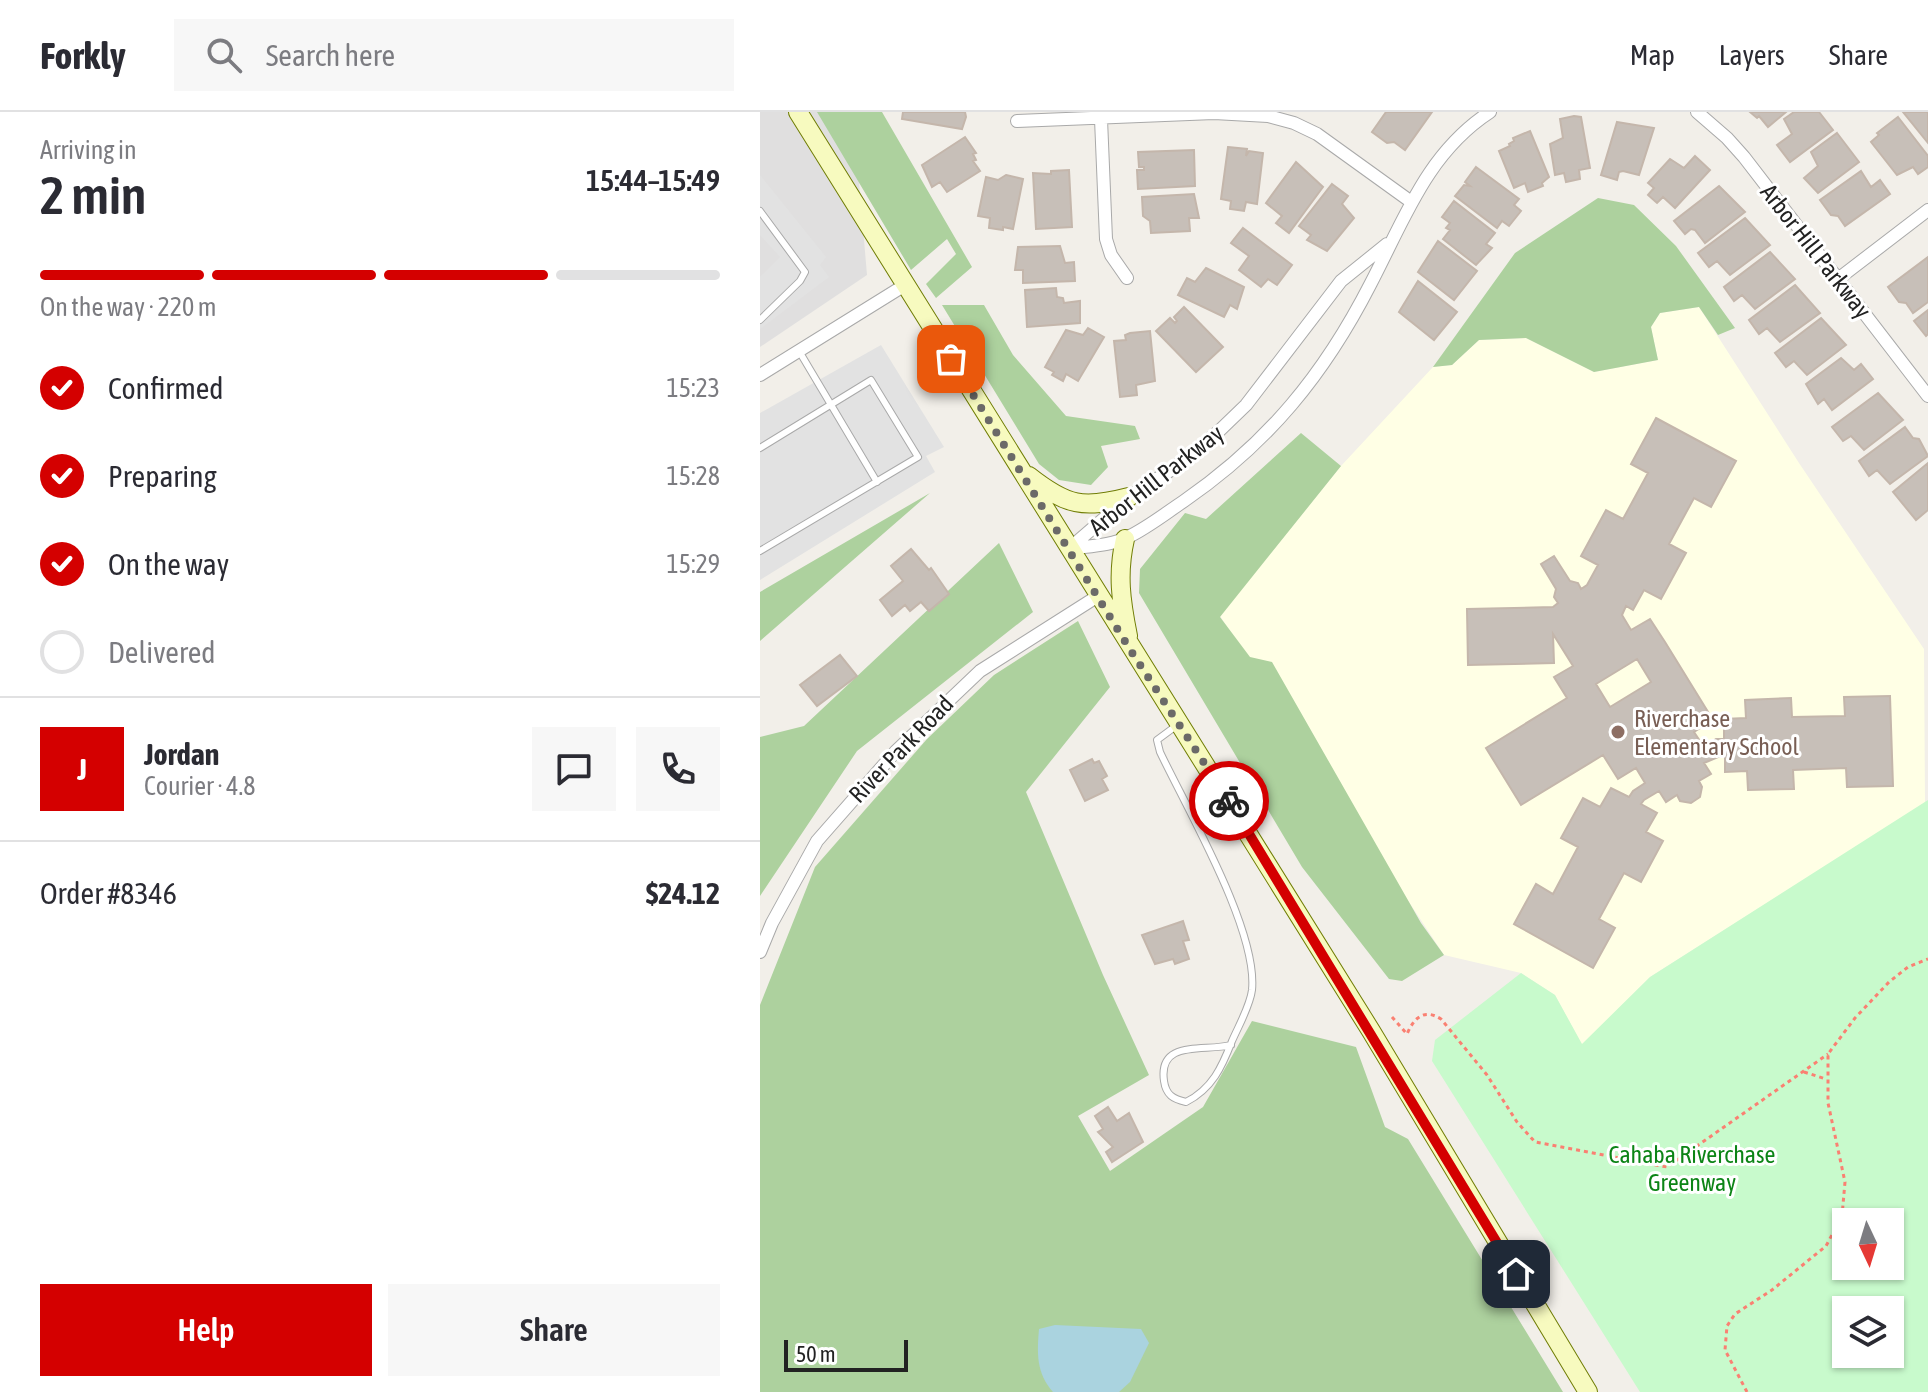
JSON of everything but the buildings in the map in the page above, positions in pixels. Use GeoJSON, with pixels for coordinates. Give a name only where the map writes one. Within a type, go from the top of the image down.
{"type":"FeatureCollection","features":[{"type":"Feature","properties":{"kind":"street"},"geometry":{"type":"LineString","coordinates":[[798,112],[1131,651],[1363,1018],[1588,1392]]}},
{"type":"Feature","properties":{"kind":"street"},"geometry":{"type":"LineString","coordinates":[[1017,121],[1242,112],[1294,123],[1336,146],[1410,201]]}},
{"type":"Feature","properties":{"kind":"street","name":"Arbor Hill Parkway"},"geometry":{"type":"LineString","coordinates":[[1068,549],[1125,539],[1225,473],[1282,419],[1318,374],[1355,312],[1410,201],[1446,150],[1490,112]]}},
{"type":"Feature","properties":{"kind":"street","name":"Arbor Hill Parkway"},"geometry":{"type":"LineString","coordinates":[[1697,112],[1744,157],[1928,396]]}},
{"type":"Feature","properties":{"kind":"street"},"geometry":{"type":"LineString","coordinates":[[1101,119],[1106,239],[1111,255],[1127,278]]}},
{"type":"Feature","properties":{"kind":"street"},"geometry":{"type":"LineString","coordinates":[[1838,279],[1928,210]]}},
{"type":"Feature","properties":{"kind":"street","name":"Arbor Hill Parkway"},"geometry":{"type":"LineString","coordinates":[[1068,549],[1129,497],[1174,468],[1246,405],[1341,281],[1388,243]]}},
{"type":"Feature","properties":{"kind":"street"},"geometry":{"type":"LineString","coordinates":[[760,375],[905,285]]}},
{"type":"Feature","properties":{"kind":"street"},"geometry":{"type":"LineString","coordinates":[[1019,468],[1065,501],[1097,505],[1129,497]]}},
{"type":"Feature","properties":{"kind":"street"},"geometry":{"type":"LineString","coordinates":[[1125,539],[1119,593],[1131,651]]}},
{"type":"Feature","properties":{"kind":"street","name":"River Park Road"},"geometry":{"type":"LineString","coordinates":[[760,952],[772,923],[817,841],[896,751],[980,671],[1098,596]]}},
{"type":"Feature","properties":{"kind":"lane"},"geometry":{"type":"LineString","coordinates":[[760,211],[805,272],[800,281],[760,320]]}},
{"type":"Feature","properties":{"kind":"lane"},"geometry":{"type":"LineString","coordinates":[[799,351],[877,482]]}},
{"type":"Feature","properties":{"kind":"lane"},"geometry":{"type":"LineString","coordinates":[[760,448],[871,380],[918,457],[760,551]]}},
{"type":"Feature","properties":{"kind":"lane"},"geometry":{"type":"LineString","coordinates":[[1179,724],[1160,735],[1157,740],[1160,752],[1230,897],[1250,950],[1252,991],[1231,1045],[1217,1077],[1200,1095],[1186,1102],[1173,1099],[1166,1090],[1164,1067],[1168,1057],[1178,1050],[1231,1045]]}},
{"type":"Feature","properties":{"kind":"path"},"geometry":{"type":"LineString","coordinates":[[1392,1017],[1407,1034],[1413,1020],[1422,1014],[1433,1013],[1441,1019],[1479,1064],[1517,1122],[1535,1142],[1667,1167],[1828,1054],[1845,1030],[1889,982],[1908,967],[1928,959]]}},
{"type":"Feature","properties":{"kind":"path"},"geometry":{"type":"LineString","coordinates":[[1747,1392],[1725,1350],[1727,1326],[1742,1308],[1772,1290],[1817,1254],[1836,1233],[1842,1216],[1845,1182],[1826,1079],[1828,1054]]}},
{"type":"Feature","properties":{"kind":"path"},"geometry":{"type":"LineString","coordinates":[[1804,1072],[1826,1079]]}},
{"type":"Feature","properties":{"kind":"shaded area"},"geometry":{"type":"Polygon","coordinates":[[[760,112],[853,112],[867,275],[760,347],[760,112]]]}},
{"type":"Feature","properties":{"kind":"shaded area"},"geometry":{"type":"Polygon","coordinates":[[[760,175],[826,257],[820,265],[829,277],[760,329],[760,277],[780,257],[760,235],[760,175]]]}},
{"type":"Feature","properties":{"kind":"shaded area","name":"Riverchase Elementary School"},"geometry":{"type":"Polygon","coordinates":[[[1699,307],[1924,649],[1925,803],[1650,977],[1582,1045],[1555,995],[1521,973],[1444,955],[1220,616],[1341,466],[1433,367],[1452,365],[1479,340],[1526,338],[1594,372],[1658,360],[1651,327],[1660,313],[1699,307]]]}},
{"type":"Feature","properties":{"kind":"shaded area"},"geometry":{"type":"Polygon","coordinates":[[[881,345],[944,447],[926,456],[935,472],[760,580],[760,413],[881,345]]]}},
{"type":"Feature","properties":{"kind":"green space"},"geometry":{"type":"Polygon","coordinates":[[[817,112],[882,112],[972,267],[936,298],[926,284],[956,254],[947,239],[911,270],[817,112]]]}},
{"type":"Feature","properties":{"kind":"green space"},"geometry":{"type":"Polygon","coordinates":[[[1598,198],[1634,205],[1676,246],[1735,328],[1718,335],[1699,307],[1660,313],[1651,327],[1658,360],[1594,372],[1526,338],[1479,340],[1452,365],[1433,367],[1515,253],[1598,198]]]}},
{"type":"Feature","properties":{"kind":"green space"},"geometry":{"type":"Polygon","coordinates":[[[942,305],[984,305],[1013,355],[1066,416],[1135,426],[1140,439],[1101,446],[1108,467],[1091,485],[1059,480],[1039,464],[942,305]]]}},
{"type":"Feature","properties":{"kind":"green space"},"geometry":{"type":"Polygon","coordinates":[[[1301,433],[1341,466],[1220,617],[1250,657],[1272,662],[1421,923],[1444,955],[1402,981],[1389,979],[1302,867],[1139,593],[1140,569],[1185,513],[1206,519],[1301,433]]]}},
{"type":"Feature","properties":{"kind":"green space"},"geometry":{"type":"Polygon","coordinates":[[[930,493],[760,641],[760,592],[930,493]]]}},
{"type":"Feature","properties":{"kind":"green space"},"geometry":{"type":"Polygon","coordinates":[[[999,543],[1033,612],[857,751],[760,896],[760,737],[804,726],[999,543]]]}},
{"type":"Feature","properties":{"kind":"green space"},"geometry":{"type":"Polygon","coordinates":[[[1078,621],[1110,687],[1026,792],[1149,1075],[1078,1116],[1110,1171],[1203,1107],[1252,1021],[1356,1047],[1385,1127],[1408,1139],[1563,1392],[760,1392],[760,1005],[815,867],[927,739],[994,675],[1078,621]]]}},
{"type":"Feature","properties":{"kind":"green space","name":"Cahaba Riverchase Greenway"},"geometry":{"type":"Polygon","coordinates":[[[1928,800],[1928,1392],[1640,1392],[1432,1061],[1435,1040],[1521,973],[1555,995],[1582,1044],[1650,977],[1928,800]]]}},
{"type":"Feature","properties":{"kind":"water"},"geometry":{"type":"Polygon","coordinates":[[[1055,1325],[1141,1329],[1149,1343],[1130,1382],[1119,1392],[1053,1392],[1043,1378],[1038,1346],[1039,1329],[1055,1325]]]}},
{"type":"Feature","properties":{"kind":"way so far"},"geometry":{"type":"LineString","coordinates":[[951,359],[1131,651],[1229,801]]}},
{"type":"Feature","properties":{"kind":"place","name":"Riverchase Elementary School"},"geometry":{"type":"Point","coordinates":[1618,732]}},
{"type":"Feature","properties":{"kind":"route"},"geometry":{"type":"LineString","coordinates":[[1229,801],[1516,1274]]}}]}
